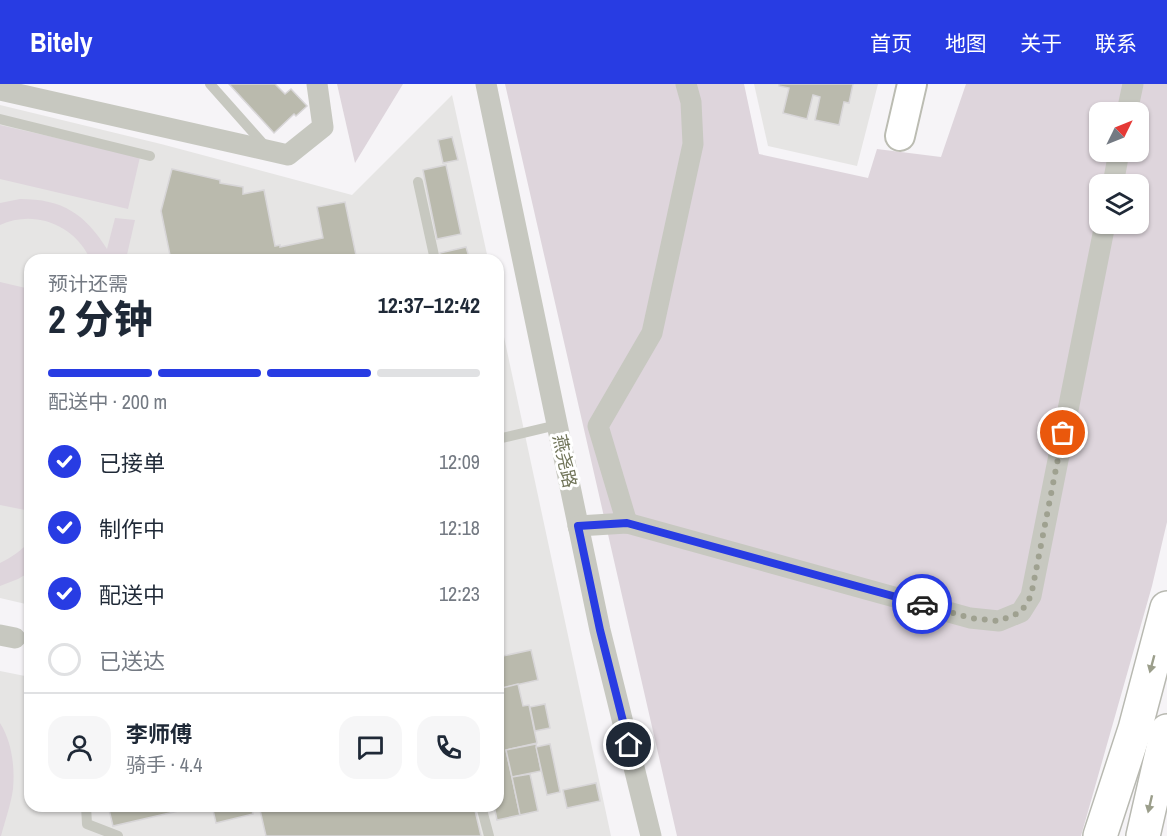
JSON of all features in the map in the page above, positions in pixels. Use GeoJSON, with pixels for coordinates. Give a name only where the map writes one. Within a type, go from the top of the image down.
{"type":"FeatureCollection","features":[{"type":"Feature","properties":{"kind":"highway"},"geometry":{"type":"LineString","coordinates":[[1100,836],[1135,729],[1167,608]]}},
{"type":"Feature","properties":{"kind":"highway"},"geometry":{"type":"LineString","coordinates":[[1143,836],[1167,731]]}},
{"type":"Feature","properties":{"kind":"street"},"geometry":{"type":"LineString","coordinates":[[0,90],[288,155],[323,127],[317,84]]}},
{"type":"Feature","properties":{"kind":"street","name":"燕尧路"},"geometry":{"type":"LineString","coordinates":[[486,84],[600,630],[651,836]]}},
{"type":"Feature","properties":{"kind":"street"},"geometry":{"type":"LineString","coordinates":[[627,523],[598,426],[652,333],[693,144],[691,102],[686,84]]}},
{"type":"Feature","properties":{"kind":"street"},"geometry":{"type":"LineString","coordinates":[[900,136],[912,84]]}},
{"type":"Feature","properties":{"kind":"street"},"geometry":{"type":"LineString","coordinates":[[1129,102],[1133,84]]}},
{"type":"Feature","properties":{"kind":"street"},"geometry":{"type":"LineString","coordinates":[[578,526],[627,523],[970,618],[999,621],[1021,612],[1031,596],[1103,234]]}},
{"type":"Feature","properties":{"kind":"lane"},"geometry":{"type":"LineString","coordinates":[[210,84],[270,151]]}},
{"type":"Feature","properties":{"kind":"lane"},"geometry":{"type":"LineString","coordinates":[[0,119],[150,156]]}},
{"type":"Feature","properties":{"kind":"lane"},"geometry":{"type":"LineString","coordinates":[[418,182],[434,254]]}},
{"type":"Feature","properties":{"kind":"lane"},"geometry":{"type":"LineString","coordinates":[[504,438],[557,425]]}},
{"type":"Feature","properties":{"kind":"lane"},"geometry":{"type":"LineString","coordinates":[[86,812],[87,824],[118,836]]}},
{"type":"Feature","properties":{"kind":"lane"},"geometry":{"type":"LineString","coordinates":[[483,812],[489,836]]}},
{"type":"Feature","properties":{"kind":"shaded area"},"geometry":{"type":"Polygon","coordinates":[[[337,84],[403,84],[355,163],[337,84]]]}},
{"type":"Feature","properties":{"kind":"shaded area"},"geometry":{"type":"Polygon","coordinates":[[[505,84],[744,84],[759,154],[868,178],[877,149],[941,157],[966,84],[1167,84],[1167,522],[1152,586],[1081,836],[677,836],[505,84]]]}},
{"type":"Feature","properties":{"kind":"shaded area"},"geometry":{"type":"Polygon","coordinates":[[[754,84],[878,84],[857,166],[768,146],[754,84]]]}},
{"type":"Feature","properties":{"kind":"shaded area"},"geometry":{"type":"Polygon","coordinates":[[[452,95],[487,254],[24,254],[24,604],[0,598],[0,105],[161,144],[352,195],[452,95]]]}},
{"type":"Feature","properties":{"kind":"shaded area"},"geometry":{"type":"Polygon","coordinates":[[[0,125],[140,157],[128,209],[0,179],[0,125]]]}},
{"type":"Feature","properties":{"kind":"shaded area"},"geometry":{"type":"Polygon","coordinates":[[[20,199],[49,202],[61,206],[90,226],[107,249],[115,218],[135,220],[127,254],[87,254],[74,237],[64,229],[39,220],[13,220],[0,225],[0,203],[20,199]]]}},
{"type":"Feature","properties":{"kind":"shaded area"},"geometry":{"type":"Polygon","coordinates":[[[0,282],[24,288],[24,510],[0,505],[0,282]]]}},
{"type":"Feature","properties":{"kind":"shaded area"},"geometry":{"type":"Polygon","coordinates":[[[504,337],[611,836],[0,836],[0,671],[24,676],[24,812],[504,812],[504,337]]]}},
{"type":"Feature","properties":{"kind":"shaded area"},"geometry":{"type":"Polygon","coordinates":[[[23,548],[24,576],[0,586],[0,563],[23,548]]]}},
{"type":"Feature","properties":{"kind":"shaded area"},"geometry":{"type":"Polygon","coordinates":[[[0,723],[10,746],[14,772],[12,795],[1,836],[0,836],[0,723]]]}},
{"type":"Feature","properties":{"kind":"building"},"geometry":{"type":"Polygon","coordinates":[[[229,84],[275,84],[285,94],[291,89],[307,106],[296,116],[294,114],[274,133],[229,84]]]}},
{"type":"Feature","properties":{"kind":"building"},"geometry":{"type":"Polygon","coordinates":[[[779,84],[853,84],[849,103],[844,102],[839,125],[815,120],[820,97],[813,95],[807,119],[783,113],[789,88],[779,86],[779,84]]]}},
{"type":"Feature","properties":{"kind":"building"},"geometry":{"type":"Polygon","coordinates":[[[452,137],[458,160],[443,163],[438,140],[452,137]]]}},
{"type":"Feature","properties":{"kind":"building"},"geometry":{"type":"Polygon","coordinates":[[[446,165],[461,234],[437,239],[423,170],[446,165]]]}},
{"type":"Feature","properties":{"kind":"building"},"geometry":{"type":"Polygon","coordinates":[[[172,169],[243,187],[243,194],[264,190],[275,246],[280,245],[280,247],[323,238],[317,207],[345,202],[356,254],[170,254],[161,211],[172,169]]]}},
{"type":"Feature","properties":{"kind":"building"},"geometry":{"type":"Polygon","coordinates":[[[466,247],[468,254],[440,254],[466,247]]]}},
{"type":"Feature","properties":{"kind":"building"},"geometry":{"type":"Polygon","coordinates":[[[531,650],[538,680],[504,688],[504,656],[531,650]]]}},
{"type":"Feature","properties":{"kind":"building"},"geometry":{"type":"Polygon","coordinates":[[[518,684],[523,706],[529,705],[537,743],[506,750],[520,815],[497,820],[495,812],[504,812],[504,688],[518,684]]]}},
{"type":"Feature","properties":{"kind":"building"},"geometry":{"type":"Polygon","coordinates":[[[545,704],[550,728],[535,731],[530,707],[545,704]]]}},
{"type":"Feature","properties":{"kind":"building"},"geometry":{"type":"Polygon","coordinates":[[[536,744],[541,771],[512,777],[506,750],[536,744]]]}},
{"type":"Feature","properties":{"kind":"building"},"geometry":{"type":"Polygon","coordinates":[[[550,744],[560,792],[547,795],[536,747],[550,744]]]}},
{"type":"Feature","properties":{"kind":"building"},"geometry":{"type":"Polygon","coordinates":[[[530,774],[538,811],[520,815],[512,777],[530,774]]]}},
{"type":"Feature","properties":{"kind":"building"},"geometry":{"type":"Polygon","coordinates":[[[596,783],[600,801],[567,808],[563,790],[596,783]]]}},
{"type":"Feature","properties":{"kind":"building"},"geometry":{"type":"Polygon","coordinates":[[[110,812],[174,812],[113,826],[110,812]]]}},
{"type":"Feature","properties":{"kind":"building"},"geometry":{"type":"Polygon","coordinates":[[[213,812],[252,812],[253,814],[216,823],[213,812]]]}},
{"type":"Feature","properties":{"kind":"building"},"geometry":{"type":"Polygon","coordinates":[[[260,812],[475,812],[481,836],[266,836],[260,812]]]}},
{"type":"Feature","properties":{"kind":"way so far"},"geometry":{"type":"LineString","coordinates":[[922,604],[970,618],[999,621],[1021,612],[1031,596],[1063,433]]}},
{"type":"Feature","properties":{"kind":"route"},"geometry":{"type":"LineString","coordinates":[[629,745],[600,630],[578,526],[627,523],[922,604]]}}]}
